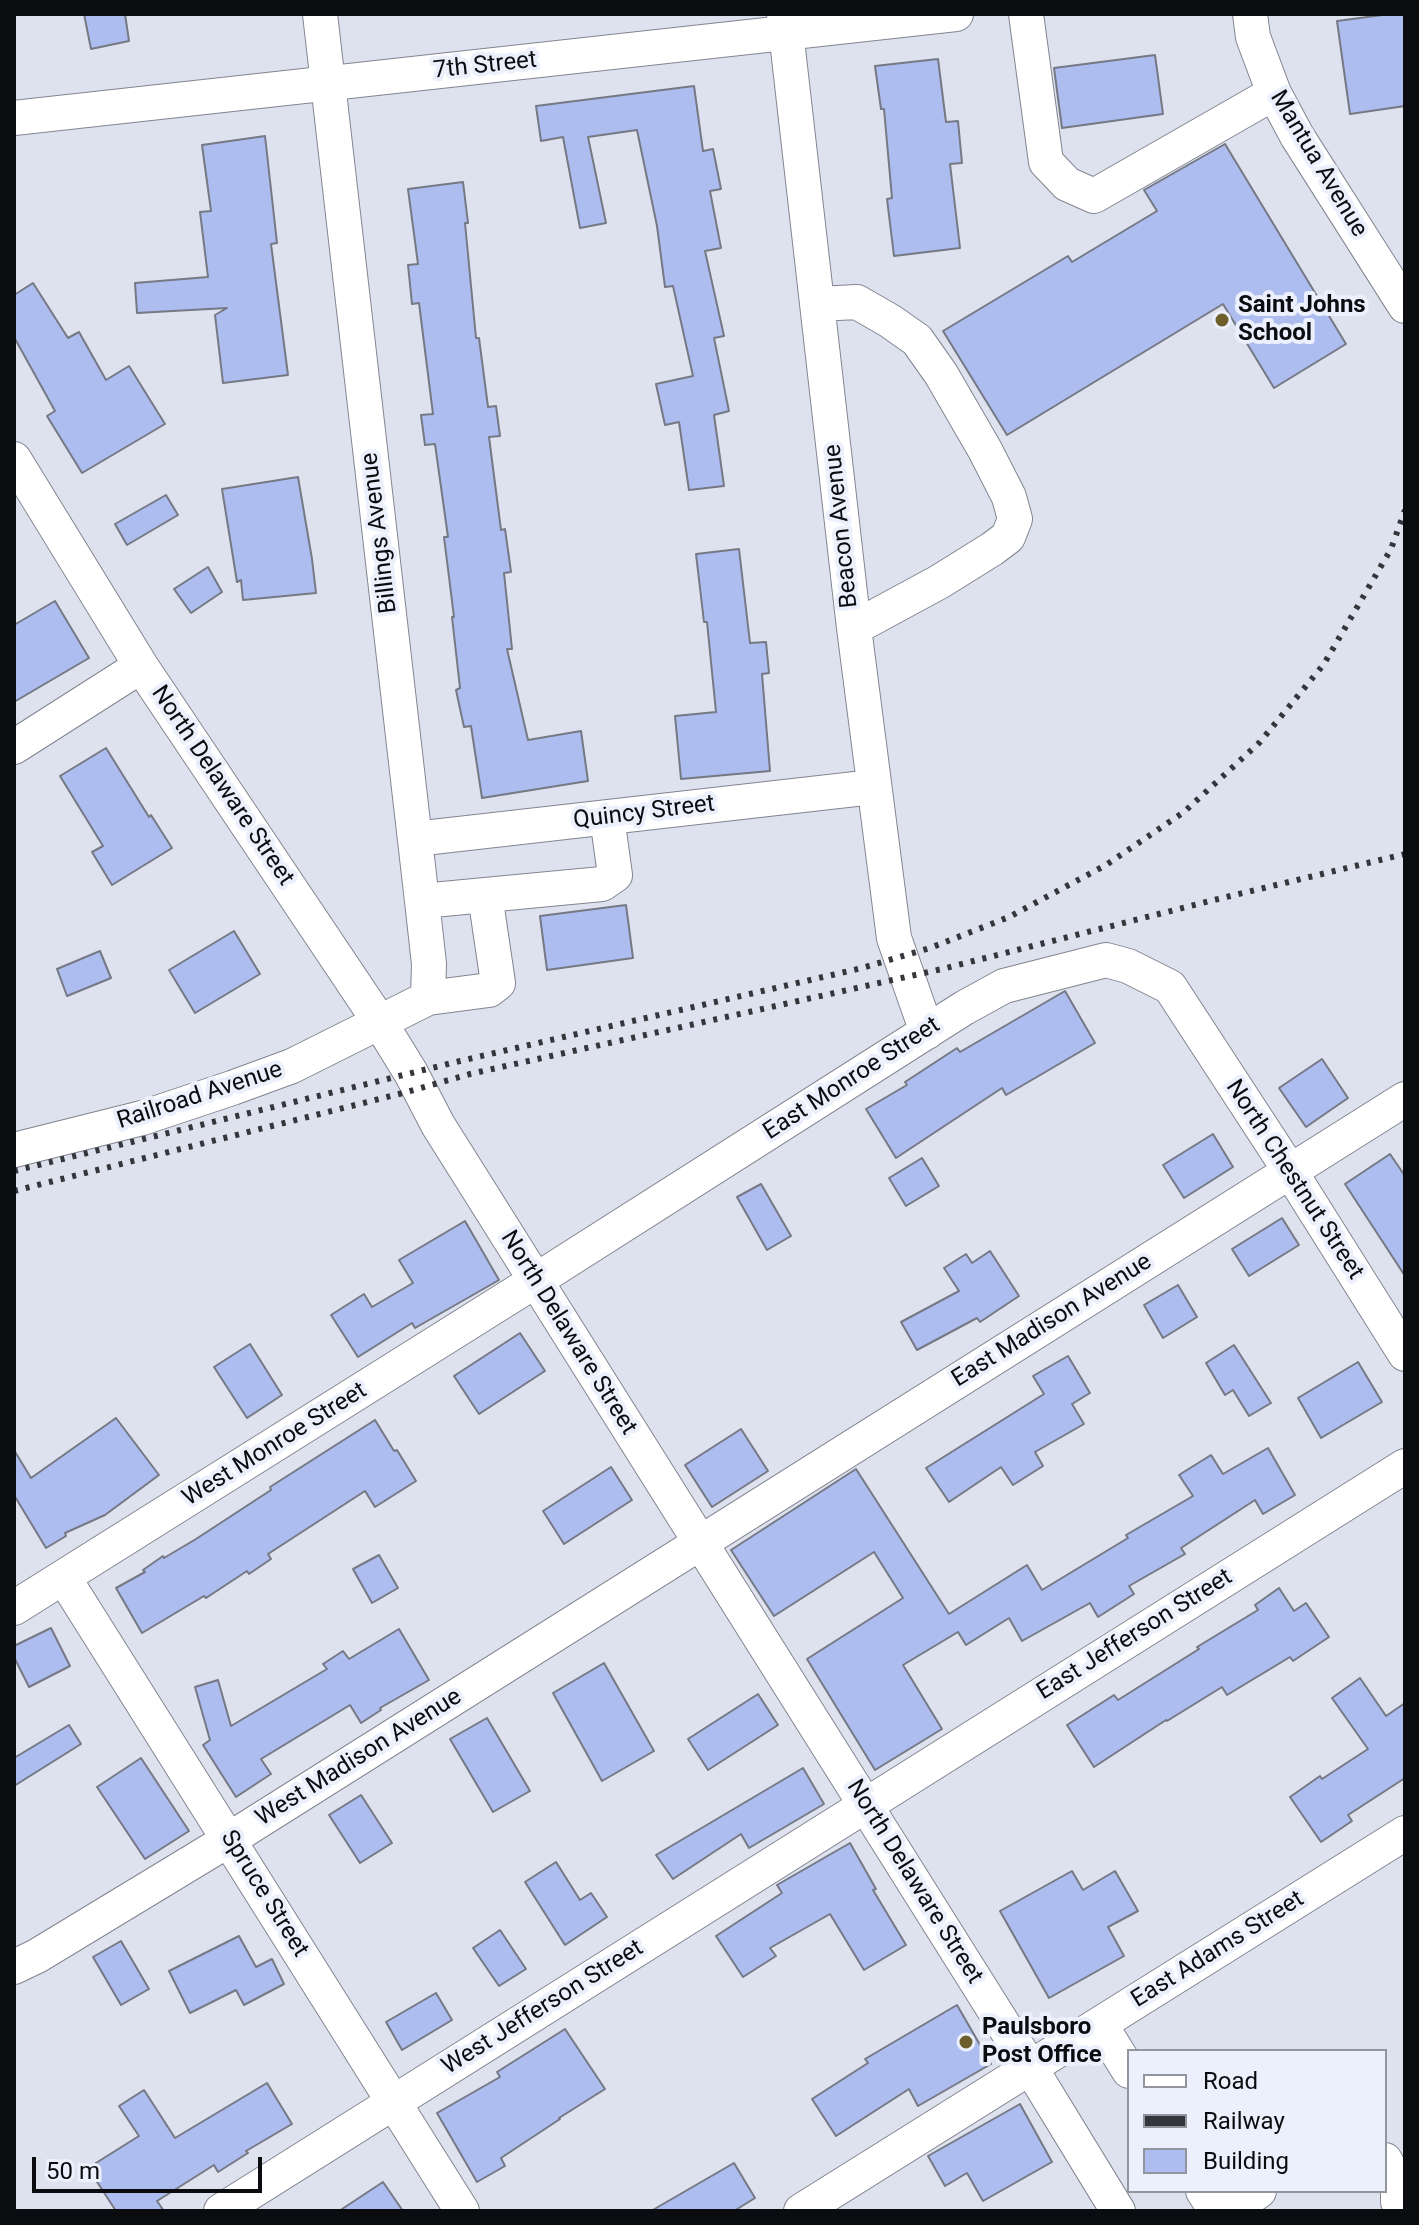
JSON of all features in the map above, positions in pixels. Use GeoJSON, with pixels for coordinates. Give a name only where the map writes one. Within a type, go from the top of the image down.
{"type":"FeatureCollection","features":[{"type":"Feature","properties":{"kind":"street","name":"Billings Avenue"},"geometry":{"type":"LineString","coordinates":[[320,14],[429,964],[428,998]]}},
{"type":"Feature","properties":{"kind":"street","name":"7th Street"},"geometry":{"type":"LineString","coordinates":[[14,118],[328,84],[786,24],[956,14]]}},
{"type":"Feature","properties":{"kind":"street"},"geometry":{"type":"LineString","coordinates":[[1026,14],[1046,162],[1067,184],[1094,196],[1274,93]]}},
{"type":"Feature","properties":{"kind":"street","name":"Mantua Avenue"},"geometry":{"type":"LineString","coordinates":[[1250,14],[1253,37],[1274,93],[1297,136],[1405,306]]}},
{"type":"Feature","properties":{"kind":"street","name":"Beacon Avenue"},"geometry":{"type":"LineString","coordinates":[[786,24],[854,628],[894,938],[927,1032]]}},
{"type":"Feature","properties":{"kind":"street"},"geometry":{"type":"LineString","coordinates":[[818,304],[857,302],[917,340],[941,374],[985,450],[1009,497],[1015,519],[1008,537],[992,549],[854,628]]}},
{"type":"Feature","properties":{"kind":"street","name":"North Delaware Street"},"geometry":{"type":"LineString","coordinates":[[14,459],[141,666],[379,1021],[438,1125],[1118,2211]]}},
{"type":"Feature","properties":{"kind":"street"},"geometry":{"type":"LineString","coordinates":[[14,747],[141,666]]}},
{"type":"Feature","properties":{"kind":"street","name":"Quincy Street"},"geometry":{"type":"LineString","coordinates":[[415,839],[873,787]]}},
{"type":"Feature","properties":{"kind":"street"},"geometry":{"type":"LineString","coordinates":[[422,901],[602,884],[615,875],[607,817]]}},
{"type":"Feature","properties":{"kind":"street"},"geometry":{"type":"LineString","coordinates":[[379,1021],[428,998],[489,990],[498,983],[485,895]]}},
{"type":"Feature","properties":{"kind":"street","name":"East Monroe Street"},"geometry":{"type":"LineString","coordinates":[[535,1281],[964,1008],[1004,986],[1106,960],[1128,966],[1170,987],[1182,1006]]}},
{"type":"Feature","properties":{"kind":"street","name":"North Chestnut Street"},"geometry":{"type":"LineString","coordinates":[[1182,1006],[1405,1354]]}},
{"type":"Feature","properties":{"kind":"street","name":"Railroad Avenue"},"geometry":{"type":"LineString","coordinates":[[14,1150],[142,1118],[232,1088],[292,1066],[379,1021]]}},
{"type":"Feature","properties":{"kind":"street","name":"East Madison Avenue"},"geometry":{"type":"LineString","coordinates":[[699,1542],[1405,1099]]}},
{"type":"Feature","properties":{"kind":"street","name":"West Monroe Street"},"geometry":{"type":"LineString","coordinates":[[14,1608],[535,1281]]}},
{"type":"Feature","properties":{"kind":"street","name":"East Jefferson Street"},"geometry":{"type":"LineString","coordinates":[[865,1805],[1405,1466]]}},
{"type":"Feature","properties":{"kind":"street","name":"West Madison Avenue"},"geometry":{"type":"LineString","coordinates":[[14,1967],[230,1839],[699,1542]]}},
{"type":"Feature","properties":{"kind":"street","name":"Spruce Street"},"geometry":{"type":"LineString","coordinates":[[64,1578],[462,2211]]}},
{"type":"Feature","properties":{"kind":"street","name":"West Jefferson Street"},"geometry":{"type":"LineString","coordinates":[[221,2211],[865,1805]]}},
{"type":"Feature","properties":{"kind":"street","name":"East Adams Street"},"geometry":{"type":"LineString","coordinates":[[801,2211],[1405,1833]]}},
{"type":"Feature","properties":{"kind":"street"},"geometry":{"type":"LineString","coordinates":[[1100,2024],[1127,2068]]}},
{"type":"Feature","properties":{"kind":"street"},"geometry":{"type":"LineString","coordinates":[[1387,2164],[1398,2184],[1397,2205]]}},
{"type":"Feature","properties":{"kind":"street"},"geometry":{"type":"LineString","coordinates":[[1204,2193],[1216,2211]]}},
{"type":"Feature","properties":{"kind":"street"},"geometry":{"type":"LineString","coordinates":[[1229,2211],[1256,2193]]}},
{"type":"Feature","properties":{"kind":"building"},"geometry":{"type":"Polygon","coordinates":[[[84,14],[125,14],[129,41],[91,49],[84,14]]]}},
{"type":"Feature","properties":{"kind":"building"},"geometry":{"type":"Polygon","coordinates":[[[1405,14],[1405,106],[1350,114],[1337,21],[1405,14]]]}},
{"type":"Feature","properties":{"kind":"building"},"geometry":{"type":"Polygon","coordinates":[[[1155,55],[1163,114],[1062,128],[1054,68],[1155,55]]]}},
{"type":"Feature","properties":{"kind":"building"},"geometry":{"type":"Polygon","coordinates":[[[938,59],[946,122],[958,121],[962,163],[950,164],[960,248],[894,256],[887,199],[892,198],[884,109],[881,109],[875,66],[938,59]]]}},
{"type":"Feature","properties":{"kind":"building"},"geometry":{"type":"Polygon","coordinates":[[[694,86],[703,151],[713,149],[721,189],[710,191],[721,248],[705,251],[724,336],[714,338],[729,411],[714,415],[724,486],[689,490],[679,422],[665,425],[656,384],[693,376],[673,286],[665,287],[657,226],[637,130],[588,137],[606,223],[580,228],[563,137],[541,141],[536,106],[694,86]]]}},
{"type":"Feature","properties":{"kind":"building"},"geometry":{"type":"Polygon","coordinates":[[[265,136],[277,243],[271,244],[288,375],[223,383],[215,315],[227,308],[137,313],[135,283],[208,277],[200,212],[211,211],[202,145],[265,136]]]}},
{"type":"Feature","properties":{"kind":"building"},"geometry":{"type":"Polygon","coordinates":[[[1225,144],[1346,344],[1274,388],[1223,304],[1007,435],[943,331],[1068,256],[1072,262],[1157,211],[1144,190],[1225,144]]]}},
{"type":"Feature","properties":{"kind":"building"},"geometry":{"type":"Polygon","coordinates":[[[463,182],[476,338],[479,338],[488,407],[496,406],[500,436],[489,437],[501,530],[505,529],[511,572],[504,573],[512,649],[507,649],[528,740],[581,731],[588,781],[482,798],[471,726],[464,727],[456,690],[460,688],[444,537],[448,537],[435,444],[425,445],[421,415],[433,414],[419,303],[412,304],[408,265],[418,264],[408,189],[463,182]]]}},
{"type":"Feature","properties":{"kind":"building"},"geometry":{"type":"Polygon","coordinates":[[[33,283],[68,338],[79,332],[106,380],[129,366],[165,424],[82,473],[47,416],[55,411],[14,337],[14,295],[33,283]]]}},
{"type":"Feature","properties":{"kind":"building"},"geometry":{"type":"Polygon","coordinates":[[[298,477],[316,593],[243,600],[241,580],[237,582],[222,489],[298,477]]]}},
{"type":"Feature","properties":{"kind":"building"},"geometry":{"type":"Polygon","coordinates":[[[166,495],[178,515],[127,545],[115,524],[166,495]]]}},
{"type":"Feature","properties":{"kind":"building"},"geometry":{"type":"Polygon","coordinates":[[[739,549],[750,643],[766,642],[769,673],[762,674],[770,771],[681,779],[675,716],[716,712],[696,554],[739,549]]]}},
{"type":"Feature","properties":{"kind":"building"},"geometry":{"type":"Polygon","coordinates":[[[208,567],[222,592],[191,613],[174,589],[208,567]]]}},
{"type":"Feature","properties":{"kind":"building"},"geometry":{"type":"Polygon","coordinates":[[[55,601],[89,658],[14,702],[14,625],[55,601]]]}},
{"type":"Feature","properties":{"kind":"building"},"geometry":{"type":"Polygon","coordinates":[[[106,748],[172,848],[112,885],[92,852],[103,846],[60,776],[106,748]]]}},
{"type":"Feature","properties":{"kind":"building"},"geometry":{"type":"Polygon","coordinates":[[[626,905],[633,958],[547,970],[540,916],[626,905]]]}},
{"type":"Feature","properties":{"kind":"building"},"geometry":{"type":"Polygon","coordinates":[[[234,931],[260,974],[195,1013],[169,970],[234,931]]]}},
{"type":"Feature","properties":{"kind":"building"},"geometry":{"type":"Polygon","coordinates":[[[100,951],[111,978],[67,996],[57,969],[100,951]]]}},
{"type":"Feature","properties":{"kind":"building"},"geometry":{"type":"Polygon","coordinates":[[[1065,991],[1095,1043],[1006,1095],[1002,1088],[896,1158],[866,1109],[907,1085],[905,1082],[957,1048],[960,1052],[1065,991]]]}},
{"type":"Feature","properties":{"kind":"building"},"geometry":{"type":"Polygon","coordinates":[[[1322,1059],[1348,1098],[1306,1127],[1279,1088],[1322,1059]]]}},
{"type":"Feature","properties":{"kind":"building"},"geometry":{"type":"Polygon","coordinates":[[[1213,1134],[1233,1167],[1184,1198],[1163,1165],[1213,1134]]]}},
{"type":"Feature","properties":{"kind":"building"},"geometry":{"type":"Polygon","coordinates":[[[1390,1154],[1405,1176],[1405,1276],[1345,1184],[1390,1154]]]}},
{"type":"Feature","properties":{"kind":"building"},"geometry":{"type":"Polygon","coordinates":[[[922,1158],[939,1186],[906,1206],[889,1178],[922,1158]]]}},
{"type":"Feature","properties":{"kind":"building"},"geometry":{"type":"Polygon","coordinates":[[[761,1184],[791,1236],[767,1250],[737,1197],[761,1184]]]}},
{"type":"Feature","properties":{"kind":"building"},"geometry":{"type":"Polygon","coordinates":[[[1282,1218],[1299,1245],[1249,1276],[1232,1249],[1282,1218]]]}},
{"type":"Feature","properties":{"kind":"building"},"geometry":{"type":"Polygon","coordinates":[[[465,1221],[499,1280],[415,1328],[412,1323],[358,1357],[331,1315],[364,1294],[372,1307],[413,1283],[399,1260],[465,1221]]]}},
{"type":"Feature","properties":{"kind":"building"},"geometry":{"type":"Polygon","coordinates":[[[990,1251],[1019,1296],[980,1322],[977,1318],[917,1350],[901,1322],[959,1291],[944,1268],[966,1254],[972,1263],[990,1251]]]}},
{"type":"Feature","properties":{"kind":"building"},"geometry":{"type":"Polygon","coordinates":[[[1178,1285],[1197,1317],[1163,1338],[1144,1305],[1178,1285]]]}},
{"type":"Feature","properties":{"kind":"building"},"geometry":{"type":"Polygon","coordinates":[[[520,1333],[545,1371],[479,1414],[454,1376],[520,1333]]]}},
{"type":"Feature","properties":{"kind":"building"},"geometry":{"type":"Polygon","coordinates":[[[250,1344],[282,1395],[247,1418],[214,1367],[250,1344]]]}},
{"type":"Feature","properties":{"kind":"building"},"geometry":{"type":"Polygon","coordinates":[[[1234,1345],[1271,1403],[1249,1416],[1233,1390],[1225,1395],[1206,1363],[1234,1345]]]}},
{"type":"Feature","properties":{"kind":"building"},"geometry":{"type":"Polygon","coordinates":[[[1068,1356],[1090,1393],[1072,1404],[1084,1424],[1035,1452],[1043,1466],[1013,1485],[1001,1467],[949,1502],[926,1468],[1044,1394],[1033,1376],[1068,1356]]]}},
{"type":"Feature","properties":{"kind":"building"},"geometry":{"type":"Polygon","coordinates":[[[1358,1362],[1382,1402],[1321,1438],[1298,1398],[1358,1362]]]}},
{"type":"Feature","properties":{"kind":"building"},"geometry":{"type":"Polygon","coordinates":[[[116,1418],[159,1475],[105,1515],[65,1533],[66,1536],[46,1548],[14,1495],[14,1450],[31,1478],[116,1418]]]}},
{"type":"Feature","properties":{"kind":"building"},"geometry":{"type":"Polygon","coordinates":[[[375,1420],[416,1481],[375,1507],[365,1491],[268,1554],[271,1559],[249,1574],[247,1571],[206,1598],[204,1596],[142,1633],[116,1588],[145,1572],[143,1570],[163,1556],[196,1539],[375,1420]]]}},
{"type":"Feature","properties":{"kind":"building"},"geometry":{"type":"Polygon","coordinates":[[[741,1429],[768,1471],[712,1507],[685,1465],[741,1429]]]}},
{"type":"Feature","properties":{"kind":"building"},"geometry":{"type":"Polygon","coordinates":[[[1268,1448],[1295,1495],[1263,1514],[1255,1500],[1181,1548],[1185,1554],[1129,1586],[1134,1594],[1098,1617],[1090,1603],[1022,1641],[1009,1618],[966,1645],[958,1632],[903,1665],[942,1729],[875,1770],[807,1659],[903,1598],[874,1552],[774,1616],[731,1550],[856,1469],[949,1614],[1027,1565],[1042,1590],[1193,1496],[1179,1475],[1211,1455],[1223,1474],[1268,1448]]]}},
{"type":"Feature","properties":{"kind":"building"},"geometry":{"type":"Polygon","coordinates":[[[611,1467],[632,1500],[564,1544],[543,1511],[611,1467]]]}},
{"type":"Feature","properties":{"kind":"building"},"geometry":{"type":"Polygon","coordinates":[[[379,1555],[398,1588],[372,1603],[353,1569],[379,1555]]]}},
{"type":"Feature","properties":{"kind":"building"},"geometry":{"type":"Polygon","coordinates":[[[1279,1588],[1294,1611],[1306,1603],[1329,1637],[1293,1661],[1290,1657],[1227,1695],[1222,1687],[1094,1767],[1067,1725],[1114,1695],[1118,1700],[1199,1649],[1197,1647],[1258,1610],[1255,1605],[1279,1588]]]}},
{"type":"Feature","properties":{"kind":"building"},"geometry":{"type":"Polygon","coordinates":[[[51,1628],[70,1666],[29,1687],[14,1657],[14,1646],[51,1628]]]}},
{"type":"Feature","properties":{"kind":"building"},"geometry":{"type":"Polygon","coordinates":[[[399,1629],[429,1680],[380,1708],[361,1723],[350,1705],[261,1759],[271,1774],[236,1797],[203,1745],[210,1740],[195,1687],[218,1680],[231,1726],[327,1669],[323,1664],[343,1651],[349,1659],[399,1629]]]}},
{"type":"Feature","properties":{"kind":"building"},"geometry":{"type":"Polygon","coordinates":[[[604,1663],[654,1751],[602,1781],[553,1693],[604,1663]]]}},
{"type":"Feature","properties":{"kind":"building"},"geometry":{"type":"Polygon","coordinates":[[[1360,1678],[1386,1716],[1405,1703],[1405,1778],[1348,1815],[1352,1821],[1321,1842],[1290,1797],[1368,1749],[1332,1698],[1360,1678]]]}},
{"type":"Feature","properties":{"kind":"building"},"geometry":{"type":"Polygon","coordinates":[[[758,1694],[778,1725],[708,1770],[688,1739],[758,1694]]]}},
{"type":"Feature","properties":{"kind":"building"},"geometry":{"type":"Polygon","coordinates":[[[487,1718],[530,1791],[493,1812],[450,1739],[487,1718]]]}},
{"type":"Feature","properties":{"kind":"building"},"geometry":{"type":"Polygon","coordinates":[[[69,1725],[81,1744],[14,1786],[14,1758],[69,1725]]]}},
{"type":"Feature","properties":{"kind":"building"},"geometry":{"type":"Polygon","coordinates":[[[141,1758],[189,1831],[145,1859],[97,1787],[141,1758]]]}},
{"type":"Feature","properties":{"kind":"building"},"geometry":{"type":"Polygon","coordinates":[[[803,1768],[824,1804],[749,1848],[741,1834],[673,1879],[656,1855],[803,1768]]]}},
{"type":"Feature","properties":{"kind":"building"},"geometry":{"type":"Polygon","coordinates":[[[361,1795],[392,1843],[360,1863],[329,1815],[361,1795]]]}},
{"type":"Feature","properties":{"kind":"building"},"geometry":{"type":"Polygon","coordinates":[[[850,1843],[876,1889],[873,1890],[906,1945],[864,1970],[830,1914],[770,1948],[776,1956],[743,1977],[716,1936],[782,1893],[777,1885],[850,1843]]]}},
{"type":"Feature","properties":{"kind":"building"},"geometry":{"type":"Polygon","coordinates":[[[556,1862],[580,1900],[591,1893],[607,1917],[565,1945],[525,1882],[556,1862]]]}},
{"type":"Feature","properties":{"kind":"building"},"geometry":{"type":"Polygon","coordinates":[[[1072,1871],[1083,1890],[1115,1871],[1138,1911],[1108,1927],[1124,1956],[1049,1998],[1000,1911],[1072,1871]]]}},
{"type":"Feature","properties":{"kind":"building"},"geometry":{"type":"Polygon","coordinates":[[[500,1930],[526,1969],[499,1986],[473,1948],[500,1930]]]}},
{"type":"Feature","properties":{"kind":"building"},"geometry":{"type":"Polygon","coordinates":[[[239,1936],[256,1967],[272,1959],[284,1984],[244,2005],[236,1990],[190,2013],[169,1971],[239,1936]]]}},
{"type":"Feature","properties":{"kind":"building"},"geometry":{"type":"Polygon","coordinates":[[[121,1941],[149,1989],[121,2005],[93,1957],[121,1941]]]}},
{"type":"Feature","properties":{"kind":"building"},"geometry":{"type":"Polygon","coordinates":[[[436,1993],[452,2020],[402,2050],[386,2022],[436,1993]]]}},
{"type":"Feature","properties":{"kind":"building"},"geometry":{"type":"Polygon","coordinates":[[[957,2005],[991,2064],[918,2106],[909,2089],[836,2136],[812,2099],[868,2063],[865,2059],[957,2005]]]}},
{"type":"Feature","properties":{"kind":"building"},"geometry":{"type":"Polygon","coordinates":[[[565,2029],[605,2089],[501,2158],[505,2166],[477,2182],[437,2113],[500,2077],[497,2072],[565,2029]]]}},
{"type":"Feature","properties":{"kind":"building"},"geometry":{"type":"Polygon","coordinates":[[[267,2083],[292,2124],[218,2172],[214,2165],[157,2201],[164,2211],[116,2211],[88,2168],[139,2136],[119,2106],[144,2090],[175,2138],[267,2083]]]}},
{"type":"Feature","properties":{"kind":"building"},"geometry":{"type":"Polygon","coordinates":[[[1020,2104],[1052,2162],[983,2201],[967,2173],[945,2186],[928,2156],[1020,2104]]]}},
{"type":"Feature","properties":{"kind":"building"},"geometry":{"type":"Polygon","coordinates":[[[734,2163],[755,2198],[734,2211],[651,2211],[734,2163]]]}},
{"type":"Feature","properties":{"kind":"building"},"geometry":{"type":"Polygon","coordinates":[[[383,2182],[403,2211],[339,2211],[383,2182]]]}},
{"type":"Feature","properties":{"kind":"railway"},"geometry":{"type":"LineString","coordinates":[[14,1171],[460,1061],[862,968],[930,948],[1009,917],[1106,865],[1184,812],[1260,742],[1324,664],[1391,549],[1405,510]]}},
{"type":"Feature","properties":{"kind":"railway"},"geometry":{"type":"LineString","coordinates":[[14,1191],[470,1074],[942,969],[1405,854]]}},
{"type":"Feature","properties":{"kind":"place","name":"Saint Johns School"},"geometry":{"type":"Point","coordinates":[1222,320]}},
{"type":"Feature","properties":{"kind":"place","name":"Paulsboro Post Office"},"geometry":{"type":"Point","coordinates":[966,2042]}}]}
